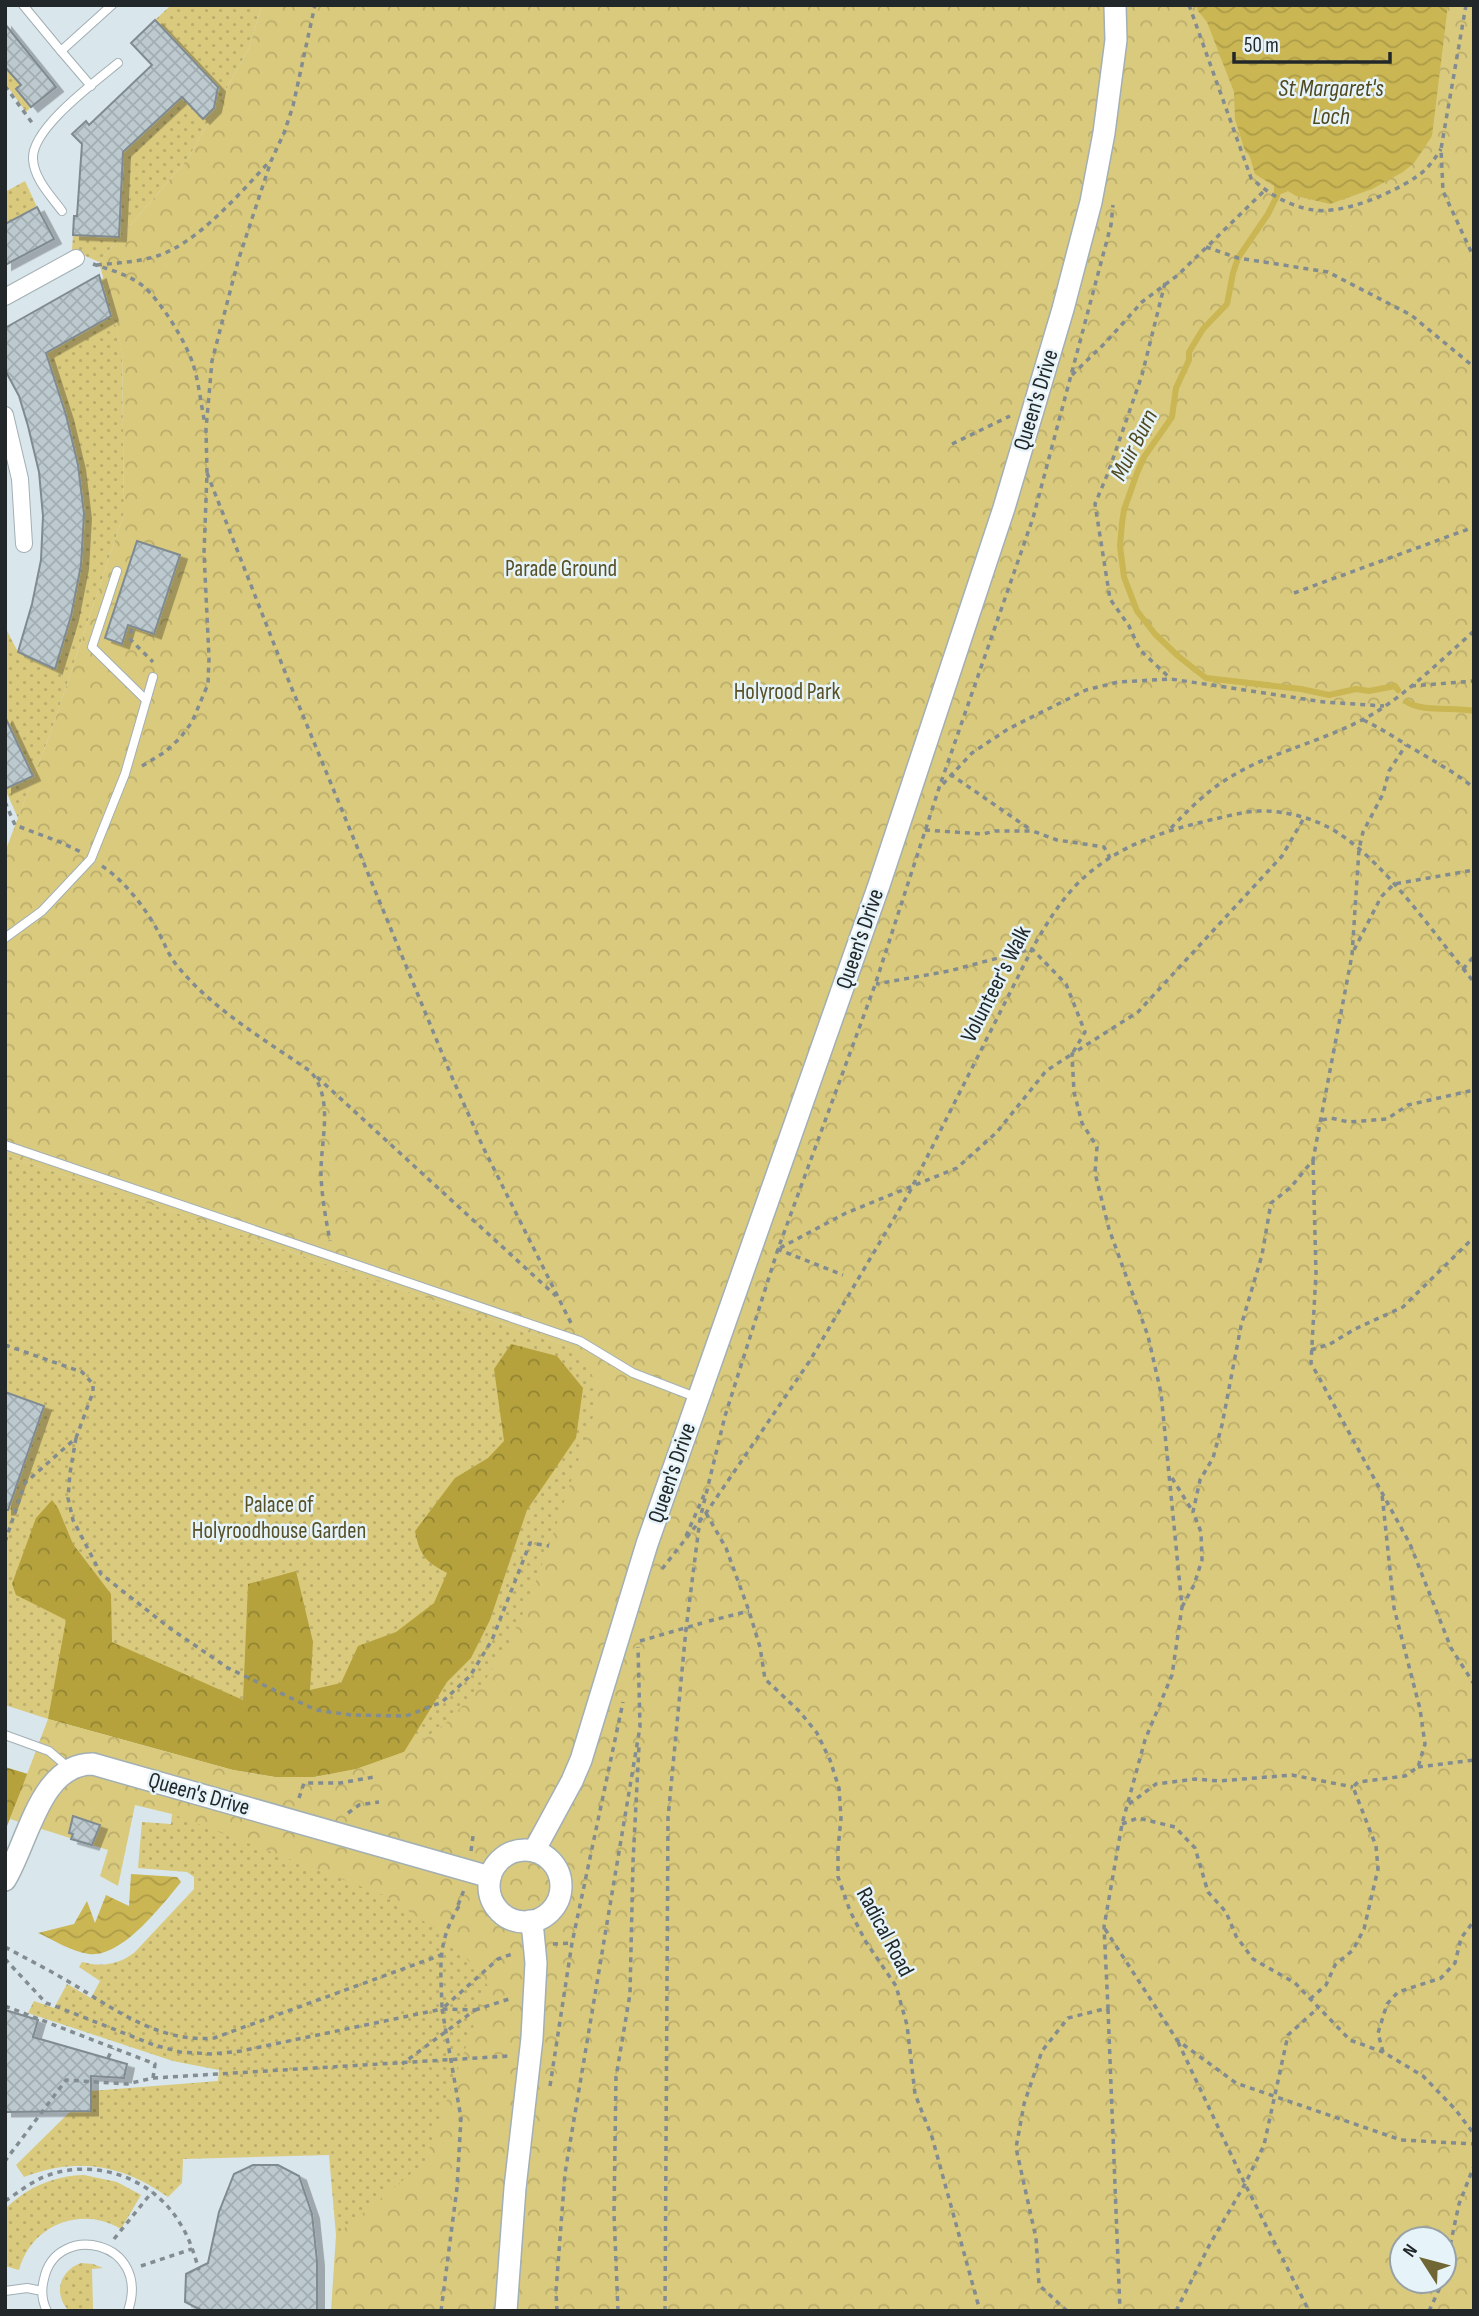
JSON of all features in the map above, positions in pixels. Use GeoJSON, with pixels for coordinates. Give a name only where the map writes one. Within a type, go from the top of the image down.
{"type":"FeatureCollection","features":[{"type":"Feature","properties":{"kind":"street","name":"Queen's Drive"},"geometry":{"type":"LineString","coordinates":[[534,1851],[572,1781],[589,1738],[636,1577],[879,885],[988,559],[1063,309],[1091,202],[1104,133],[1116,40],[1115,5]]}},
{"type":"Feature","properties":{"kind":"street"},"geometry":{"type":"LineString","coordinates":[[5,297],[76,258]]}},
{"type":"Feature","properties":{"kind":"street"},"geometry":{"type":"LineString","coordinates":[[5,415],[20,479],[24,544]]}},
{"type":"Feature","properties":{"kind":"street","name":"Queen's Drive"},"geometry":{"type":"LineString","coordinates":[[69,1768],[93,1764],[490,1877]]}},
{"type":"Feature","properties":{"kind":"street"},"geometry":{"type":"LineString","coordinates":[[5,1880],[50,1786],[69,1768]]}},
{"type":"Feature","properties":{"kind":"street"},"geometry":{"type":"LineString","coordinates":[[534,1851],[547,1857],[556,1868],[561,1888],[554,1908],[543,1917],[516,1921],[498,1910],[491,1898],[490,1877],[496,1865],[507,1855],[534,1851]]}},
{"type":"Feature","properties":{"kind":"street"},"geometry":{"type":"LineString","coordinates":[[506,2311],[515,2188],[532,2038],[536,1963],[530,1921]]}},
{"type":"Feature","properties":{"kind":"lane"},"geometry":{"type":"LineString","coordinates":[[23,5],[91,86]]}},
{"type":"Feature","properties":{"kind":"lane"},"geometry":{"type":"LineString","coordinates":[[61,51],[112,5]]}},
{"type":"Feature","properties":{"kind":"lane"},"geometry":{"type":"LineString","coordinates":[[62,211],[36,172],[33,158],[35,146],[41,135],[118,63]]}},
{"type":"Feature","properties":{"kind":"lane"},"geometry":{"type":"LineString","coordinates":[[117,571],[92,648],[146,700]]}},
{"type":"Feature","properties":{"kind":"lane"},"geometry":{"type":"LineString","coordinates":[[5,938],[42,911],[91,859],[125,774],[153,677]]}},
{"type":"Feature","properties":{"kind":"lane"},"geometry":{"type":"LineString","coordinates":[[5,1146],[580,1341],[633,1373],[699,1398]]}},
{"type":"Feature","properties":{"kind":"lane"},"geometry":{"type":"LineString","coordinates":[[5,1735],[44,1749],[69,1768]]}},
{"type":"Feature","properties":{"kind":"lane"},"geometry":{"type":"LineString","coordinates":[[47,2311],[42,2291],[44,2276],[51,2262],[62,2252],[90,2244],[105,2248],[118,2256],[128,2268],[133,2289],[128,2311]]}},
{"type":"Feature","properties":{"kind":"lane"},"geometry":{"type":"LineString","coordinates":[[5,2291],[27,2288],[42,2291]]}},
{"type":"Feature","properties":{"kind":"path"},"geometry":{"type":"LineString","coordinates":[[125,774],[148,764],[180,738],[192,722],[208,684],[204,553],[206,429],[212,360],[238,261],[271,161],[293,106],[315,5]]}},
{"type":"Feature","properties":{"kind":"path"},"geometry":{"type":"LineString","coordinates":[[1189,5],[1251,178],[1269,194],[1310,210],[1332,210],[1350,206],[1417,177],[1432,163],[1441,149]]}},
{"type":"Feature","properties":{"kind":"path"},"geometry":{"type":"LineString","coordinates":[[1466,5],[1441,149],[1443,191],[1474,258]]}},
{"type":"Feature","properties":{"kind":"path"},"geometry":{"type":"LineString","coordinates":[[5,86],[41,135]]}},
{"type":"Feature","properties":{"kind":"path"},"geometry":{"type":"LineString","coordinates":[[206,429],[193,364],[170,319],[142,285],[123,274],[95,265],[159,255],[184,242],[223,211],[271,161]]}},
{"type":"Feature","properties":{"kind":"path"},"geometry":{"type":"LineString","coordinates":[[1071,375],[1142,302],[1178,275],[1265,190]]}},
{"type":"Feature","properties":{"kind":"path"},"geometry":{"type":"LineString","coordinates":[[1206,247],[1238,258],[1328,272],[1411,316],[1474,367]]}},
{"type":"Feature","properties":{"kind":"path"},"geometry":{"type":"LineString","coordinates":[[1165,283],[1142,375],[1095,504],[1110,598],[1129,626],[1140,650],[1171,679]]}},
{"type":"Feature","properties":{"kind":"path"},"geometry":{"type":"LineString","coordinates":[[952,444],[1035,404]]}},
{"type":"Feature","properties":{"kind":"path"},"geometry":{"type":"LineString","coordinates":[[207,473],[283,667],[451,1075],[483,1147],[580,1341]]}},
{"type":"Feature","properties":{"kind":"path"},"geometry":{"type":"LineString","coordinates":[[1294,593],[1474,527]]}},
{"type":"Feature","properties":{"kind":"path"},"geometry":{"type":"LineString","coordinates":[[132,629],[129,638],[155,664],[153,677]]}},
{"type":"Feature","properties":{"kind":"path"},"geometry":{"type":"LineString","coordinates":[[1170,830],[1208,793],[1228,778],[1255,764],[1363,720],[1409,686],[1474,631]]}},
{"type":"Feature","properties":{"kind":"path"},"geometry":{"type":"LineString","coordinates":[[939,788],[972,753],[1008,729],[1086,690],[1118,682],[1171,679],[1324,702],[1384,706]]}},
{"type":"Feature","properties":{"kind":"path"},"geometry":{"type":"LineString","coordinates":[[1409,686],[1474,681]]}},
{"type":"Feature","properties":{"kind":"path"},"geometry":{"type":"LineString","coordinates":[[1363,720],[1439,762],[1474,788]]}},
{"type":"Feature","properties":{"kind":"path"},"geometry":{"type":"LineString","coordinates":[[1406,745],[1390,771],[1383,794],[1363,832],[1359,849],[1352,955],[1313,1160],[1316,1273],[1311,1363],[1410,1544],[1451,1648],[1474,1684]]}},
{"type":"Feature","properties":{"kind":"path"},"geometry":{"type":"LineString","coordinates":[[950,774],[1033,831],[1057,840],[1104,848],[1110,858]]}},
{"type":"Feature","properties":{"kind":"path"},"geometry":{"type":"LineString","coordinates":[[5,802],[15,825],[60,842],[119,879],[157,930],[169,955],[197,988],[310,1071],[559,1299]]}},
{"type":"Feature","properties":{"kind":"path","name":"Volunteer's Walk"},"geometry":{"type":"LineString","coordinates":[[683,1541],[706,1513],[809,1362],[913,1185],[1032,949],[1067,894],[1110,858],[1149,837],[1170,830],[1257,811],[1281,812],[1304,818],[1339,833],[1359,849],[1394,884],[1474,982]]}},
{"type":"Feature","properties":{"kind":"path"},"geometry":{"type":"LineString","coordinates":[[843,1275],[778,1249],[846,1213],[957,1168],[997,1132],[1046,1071],[1138,1012],[1282,856],[1304,818]]}},
{"type":"Feature","properties":{"kind":"path"},"geometry":{"type":"LineString","coordinates":[[925,830],[983,834],[995,831],[1033,831]]}},
{"type":"Feature","properties":{"kind":"path"},"geometry":{"type":"LineString","coordinates":[[1352,955],[1381,897],[1394,884],[1474,870]]}},
{"type":"Feature","properties":{"kind":"path"},"geometry":{"type":"LineString","coordinates":[[875,985],[949,971],[1032,949],[1066,984],[1085,1032],[1072,1054],[1074,1092],[1082,1123],[1097,1147],[1095,1173],[1109,1229],[1148,1336],[1161,1393],[1182,1607],[1172,1675],[1145,1740],[1122,1824],[1104,1927],[1120,2311]]}},
{"type":"Feature","properties":{"kind":"path"},"geometry":{"type":"LineString","coordinates":[[1463,969],[1474,956]]}},
{"type":"Feature","properties":{"kind":"path"},"geometry":{"type":"LineString","coordinates":[[310,1071],[320,1085],[323,1098],[321,1177],[332,1257]]}},
{"type":"Feature","properties":{"kind":"path"},"geometry":{"type":"LineString","coordinates":[[1320,1121],[1331,1118],[1349,1122],[1387,1119],[1408,1105],[1474,1090]]}},
{"type":"Feature","properties":{"kind":"path"},"geometry":{"type":"LineString","coordinates":[[1193,1512],[1200,1480],[1213,1458],[1222,1425],[1241,1326],[1262,1255],[1271,1203],[1291,1186],[1313,1160]]}},
{"type":"Feature","properties":{"kind":"path"},"geometry":{"type":"LineString","coordinates":[[1311,1350],[1330,1344],[1403,1307],[1474,1237]]}},
{"type":"Feature","properties":{"kind":"path"},"geometry":{"type":"LineString","coordinates":[[5,1345],[82,1372],[93,1384],[93,1392],[76,1438],[69,1473],[68,1498],[82,1542],[101,1574],[171,1629],[228,1668],[316,1710],[351,1715],[406,1716],[442,1702],[470,1676],[492,1640],[530,1543],[549,1546]]}},
{"type":"Feature","properties":{"kind":"path"},"geometry":{"type":"LineString","coordinates":[[5,1542],[25,1483],[76,1438]]}},
{"type":"Feature","properties":{"kind":"path"},"geometry":{"type":"LineString","coordinates":[[1170,1475],[1193,1512],[1201,1532],[1202,1560],[1194,1585],[1182,1607]]}},
{"type":"Feature","properties":{"kind":"path"},"geometry":{"type":"LineString","coordinates":[[662,1570],[683,1541],[708,1487]]}},
{"type":"Feature","properties":{"kind":"path"},"geometry":{"type":"LineString","coordinates":[[1382,1494],[1394,1608],[1425,1745],[1418,1767]]}},
{"type":"Feature","properties":{"kind":"path","name":"Radical Road"},"geometry":{"type":"LineString","coordinates":[[706,1513],[726,1548],[760,1647],[765,1679],[800,1712],[817,1733],[830,1760],[839,1788],[841,1818],[838,1877],[850,1911],[866,1942],[896,1986],[907,2025],[915,2094],[932,2137],[979,2311]]}},
{"type":"Feature","properties":{"kind":"path"},"geometry":{"type":"LineString","coordinates":[[665,2311],[668,1818],[686,1629],[700,1519]]}},
{"type":"Feature","properties":{"kind":"path"},"geometry":{"type":"LineString","coordinates":[[709,1621],[748,1611]]}},
{"type":"Feature","properties":{"kind":"path"},"geometry":{"type":"LineString","coordinates":[[638,1642],[702,1623]]}},
{"type":"Feature","properties":{"kind":"path"},"geometry":{"type":"LineString","coordinates":[[632,1667],[638,1642]]}},
{"type":"Feature","properties":{"kind":"path"},"geometry":{"type":"LineString","coordinates":[[618,2311],[614,2214],[616,2077],[630,1994],[640,1727],[638,1642]]}},
{"type":"Feature","properties":{"kind":"path"},"geometry":{"type":"LineString","coordinates":[[548,2098],[572,1943],[625,1692]]}},
{"type":"Feature","properties":{"kind":"path"},"geometry":{"type":"LineString","coordinates":[[557,2311],[556,2291],[565,2173],[640,1727]]}},
{"type":"Feature","properties":{"kind":"path"},"geometry":{"type":"LineString","coordinates":[[1353,1787],[1358,1782],[1405,1776],[1418,1767],[1474,1760]]}},
{"type":"Feature","properties":{"kind":"path"},"geometry":{"type":"LineString","coordinates":[[1127,1805],[1156,1784],[1195,1779],[1219,1781],[1292,1774],[1353,1787]]}},
{"type":"Feature","properties":{"kind":"path"},"geometry":{"type":"LineString","coordinates":[[299,1798],[304,1783],[340,1783],[374,1777]]}},
{"type":"Feature","properties":{"kind":"path"},"geometry":{"type":"LineString","coordinates":[[1310,1999],[1326,1985],[1335,1965],[1353,1950],[1364,1929],[1378,1869],[1376,1846],[1353,1787]]}},
{"type":"Feature","properties":{"kind":"path"},"geometry":{"type":"LineString","coordinates":[[348,1813],[359,1805],[379,1801]]}},
{"type":"Feature","properties":{"kind":"path"},"geometry":{"type":"LineString","coordinates":[[1122,1824],[1138,1818],[1175,1827],[1195,1848],[1209,1892],[1226,1912],[1236,1936],[1253,1959],[1295,1983],[1349,2040],[1383,2052],[1423,2076],[1455,2109],[1474,2134]]}},
{"type":"Feature","properties":{"kind":"path"},"geometry":{"type":"LineString","coordinates":[[441,2311],[457,2188],[461,2118],[442,2009],[441,1955],[446,1927],[459,1906]]}},
{"type":"Feature","properties":{"kind":"path"},"geometry":{"type":"LineString","coordinates":[[1383,2052],[1378,2033],[1387,2004],[1398,1992],[1441,1978],[1455,1963],[1461,1938],[1474,1921]]}},
{"type":"Feature","properties":{"kind":"path"},"geometry":{"type":"LineString","coordinates":[[1104,1927],[1177,2040],[1309,2311]]}},
{"type":"Feature","properties":{"kind":"path"},"geometry":{"type":"LineString","coordinates":[[5,1947],[91,1997],[155,2030],[198,2040],[225,2034],[441,1955]]}},
{"type":"Feature","properties":{"kind":"path"},"geometry":{"type":"LineString","coordinates":[[5,1959],[46,2003],[154,2045],[180,2052],[212,2054],[241,2051],[442,2009],[475,2010]]}},
{"type":"Feature","properties":{"kind":"path"},"geometry":{"type":"LineString","coordinates":[[442,2009],[498,1959]]}},
{"type":"Feature","properties":{"kind":"path"},"geometry":{"type":"LineString","coordinates":[[401,2064],[475,2010],[509,1999]]}},
{"type":"Feature","properties":{"kind":"path"},"geometry":{"type":"LineString","coordinates":[[5,2006],[155,2063],[153,2078]]}},
{"type":"Feature","properties":{"kind":"path"},"geometry":{"type":"LineString","coordinates":[[1068,2311],[1039,2285],[1036,2238],[1016,2148],[1024,2104],[1042,2051],[1068,2018],[1108,2008]]}},
{"type":"Feature","properties":{"kind":"path"},"geometry":{"type":"LineString","coordinates":[[1177,2311],[1264,2144],[1288,2035],[1318,2008]]}},
{"type":"Feature","properties":{"kind":"path"},"geometry":{"type":"LineString","coordinates":[[1177,2040],[1236,2083],[1401,2140],[1474,2144]]}},
{"type":"Feature","properties":{"kind":"path"},"geometry":{"type":"LineString","coordinates":[[108,2059],[113,2048]]}},
{"type":"Feature","properties":{"kind":"path"},"geometry":{"type":"LineString","coordinates":[[5,2161],[66,2080],[127,2084],[153,2078],[509,2056]]}},
{"type":"Feature","properties":{"kind":"path"},"geometry":{"type":"LineString","coordinates":[[97,2082],[100,2076]]}},
{"type":"Feature","properties":{"kind":"path"},"geometry":{"type":"LineString","coordinates":[[1454,2225],[1459,2204],[1474,2166]]}},
{"type":"Feature","properties":{"kind":"path"},"geometry":{"type":"LineString","coordinates":[[5,2201],[43,2177],[74,2170],[112,2172],[133,2180],[152,2192],[175,2214],[199,2270]]}},
{"type":"Feature","properties":{"kind":"path"},"geometry":{"type":"LineString","coordinates":[[114,2239],[152,2192]]}},
{"type":"Feature","properties":{"kind":"path"},"geometry":{"type":"LineString","coordinates":[[137,2268],[192,2249]]}},
{"type":"Feature","properties":{"kind":"path"},"geometry":{"type":"LineString","coordinates":[[1429,2311],[1436,2295]]}},
{"type":"Feature","properties":{"kind":"green space"},"geometry":{"type":"Polygon","coordinates":[[[168,5],[262,5],[249,48],[189,157],[99,262],[72,250],[73,235],[119,237],[123,152],[182,97],[201,117],[214,108],[211,98],[220,90],[155,20],[168,5]]]}},
{"type":"Feature","properties":{"kind":"green space","name":"Holyrood Park"},"geometry":{"type":"Polygon","coordinates":[[[262,5],[1474,5],[1474,2311],[331,2311],[336,2235],[424,2163],[488,1986],[453,1941],[386,1896],[172,1814],[135,1805],[118,1886],[100,1876],[108,1850],[10,1819],[48,1719],[233,1770],[275,1777],[315,1777],[356,1769],[404,1752],[445,1724],[478,1690],[505,1651],[526,1607],[549,1546],[595,1411],[593,1378],[577,1349],[5,1155],[5,852],[53,726],[124,513],[122,350],[99,262],[189,157],[249,48],[262,5]]]}},
{"type":"Feature","properties":{"kind":"green space"},"geometry":{"type":"Polygon","coordinates":[[[5,67],[21,85],[16,89],[31,107],[26,112],[5,83],[5,67]]]}},
{"type":"Feature","properties":{"kind":"green space"},"geometry":{"type":"Polygon","coordinates":[[[25,181],[37,207],[5,224],[5,192],[25,181]]]}},
{"type":"Feature","properties":{"kind":"green space"},"geometry":{"type":"Polygon","coordinates":[[[104,278],[122,350],[124,513],[53,726],[18,818],[5,789],[33,775],[5,717],[5,627],[18,652],[55,669],[71,616],[81,565],[84,514],[66,415],[50,366],[37,353],[100,279],[104,278]]]}},
{"type":"Feature","properties":{"kind":"green space","name":"Palace of Holyroodhouse Garden"},"geometry":{"type":"Polygon","coordinates":[[[5,1155],[592,1354],[606,1387],[565,1561],[481,1701],[388,1769],[303,1778],[275,1777],[233,1770],[5,1705],[5,1517],[44,1406],[5,1392],[5,1155]]]}},
{"type":"Feature","properties":{"kind":"green space"},"geometry":{"type":"Polygon","coordinates":[[[511,1344],[557,1356],[583,1388],[576,1438],[527,1510],[490,1620],[471,1658],[447,1682],[404,1752],[357,1769],[314,1777],[275,1777],[233,1770],[48,1719],[66,1620],[16,1595],[12,1584],[36,1518],[52,1500],[73,1544],[111,1594],[112,1642],[243,1700],[248,1584],[296,1571],[313,1642],[310,1690],[341,1683],[358,1646],[396,1632],[434,1603],[447,1573],[425,1557],[415,1531],[455,1478],[488,1458],[504,1441],[494,1369],[511,1344]]]}},
{"type":"Feature","properties":{"kind":"green space"},"geometry":{"type":"Polygon","coordinates":[[[5,1767],[28,1774],[5,1831],[5,1767]]]}},
{"type":"Feature","properties":{"kind":"green space"},"geometry":{"type":"Polygon","coordinates":[[[172,1814],[358,1866],[496,1967],[506,2180],[336,2235],[329,2155],[183,2159],[182,2183],[168,2197],[133,2177],[99,2167],[63,2167],[24,2177],[16,2165],[91,2091],[218,2081],[219,2070],[173,2061],[28,2013],[34,2001],[54,2008],[67,1984],[91,1998],[100,1981],[79,1967],[82,1962],[109,1964],[134,1953],[194,1889],[194,1877],[187,1872],[138,1868],[142,1822],[171,1824],[172,1814]]]}},
{"type":"Feature","properties":{"kind":"green space"},"geometry":{"type":"Polygon","coordinates":[[[84,2175],[117,2182],[141,2195],[121,2229],[90,2219],[60,2224],[34,2241],[19,2270],[5,2266],[5,2209],[23,2195],[51,2180],[84,2175]]]}},
{"type":"Feature","properties":{"kind":"green space"},"geometry":{"type":"Polygon","coordinates":[[[81,2263],[103,2268],[92,2269],[93,2309],[105,2309],[104,2311],[69,2311],[64,2304],[60,2290],[63,2277],[81,2263]]]}},
{"type":"Feature","properties":{"kind":"water","name":"St Margaret's Loch"},"geometry":{"type":"Polygon","coordinates":[[[1196,5],[1448,5],[1432,136],[1414,163],[1372,189],[1330,204],[1296,196],[1288,191],[1277,196],[1274,186],[1255,174],[1235,119],[1234,92],[1207,22],[1196,5]]]}},
{"type":"Feature","properties":{"kind":"water"},"geometry":{"type":"Polygon","coordinates":[[[131,1874],[177,1877],[181,1882],[140,1928],[115,1948],[102,1953],[83,1953],[38,1933],[74,1924],[87,1901],[95,1923],[106,1895],[129,1906],[131,1874]]]}},
{"type":"Feature","properties":{"kind":"building"},"geometry":{"type":"Polygon","coordinates":[[[155,20],[218,87],[214,108],[203,119],[182,97],[123,152],[119,237],[73,235],[74,216],[77,216],[82,144],[72,134],[86,121],[89,125],[152,65],[131,43],[155,20]]]}},
{"type":"Feature","properties":{"kind":"building"},"geometry":{"type":"Polygon","coordinates":[[[5,24],[56,87],[31,107],[16,89],[21,85],[5,67],[5,24]]]}},
{"type":"Feature","properties":{"kind":"building"},"geometry":{"type":"Polygon","coordinates":[[[37,207],[54,239],[5,265],[5,224],[37,207]]]}},
{"type":"Feature","properties":{"kind":"building"},"geometry":{"type":"Polygon","coordinates":[[[99,275],[111,316],[46,353],[66,415],[78,465],[84,514],[81,565],[71,616],[55,669],[18,652],[41,560],[43,516],[39,472],[28,426],[19,396],[5,370],[5,328],[99,275]]]}},
{"type":"Feature","properties":{"kind":"building"},"geometry":{"type":"Polygon","coordinates":[[[137,541],[180,555],[154,634],[128,625],[122,644],[105,638],[137,541]]]}},
{"type":"Feature","properties":{"kind":"building"},"geometry":{"type":"Polygon","coordinates":[[[5,717],[33,776],[5,789],[5,717]]]}},
{"type":"Feature","properties":{"kind":"building"},"geometry":{"type":"Polygon","coordinates":[[[5,1392],[44,1406],[8,1510],[5,1510],[5,1392]]]}},
{"type":"Feature","properties":{"kind":"building"},"geometry":{"type":"Polygon","coordinates":[[[73,1816],[100,1825],[92,1845],[71,1839],[73,1834],[69,1833],[73,1816]]]}},
{"type":"Feature","properties":{"kind":"building"},"geometry":{"type":"Polygon","coordinates":[[[5,2010],[38,2020],[33,2037],[127,2064],[124,2078],[91,2076],[91,2111],[5,2112],[5,2010]]]}},
{"type":"Feature","properties":{"kind":"building"},"geometry":{"type":"Polygon","coordinates":[[[253,2165],[278,2165],[299,2176],[312,2214],[317,2261],[317,2311],[203,2311],[185,2302],[186,2274],[208,2263],[219,2212],[234,2174],[253,2165]]]}},
{"type":"Feature","properties":{"kind":"waterway","name":"Muir Burn"},"geometry":{"type":"LineString","coordinates":[[1277,196],[1238,258],[1227,304],[1203,329],[1189,352],[1189,360],[1176,388],[1172,417],[1144,457],[1137,473],[1122,523],[1120,546],[1124,577],[1137,611],[1155,634],[1206,678],[1301,689],[1329,695],[1356,689],[1369,691],[1395,686],[1398,690]]}},
{"type":"Feature","properties":{"kind":"waterway","name":"Muir Burn"},"geometry":{"type":"LineString","coordinates":[[1407,702],[1421,707],[1474,711]]}},
{"type":"Feature","properties":{"kind":"park label","name":"Parade Ground"},"geometry":{"type":"Point","coordinates":[561,569]}}]}
